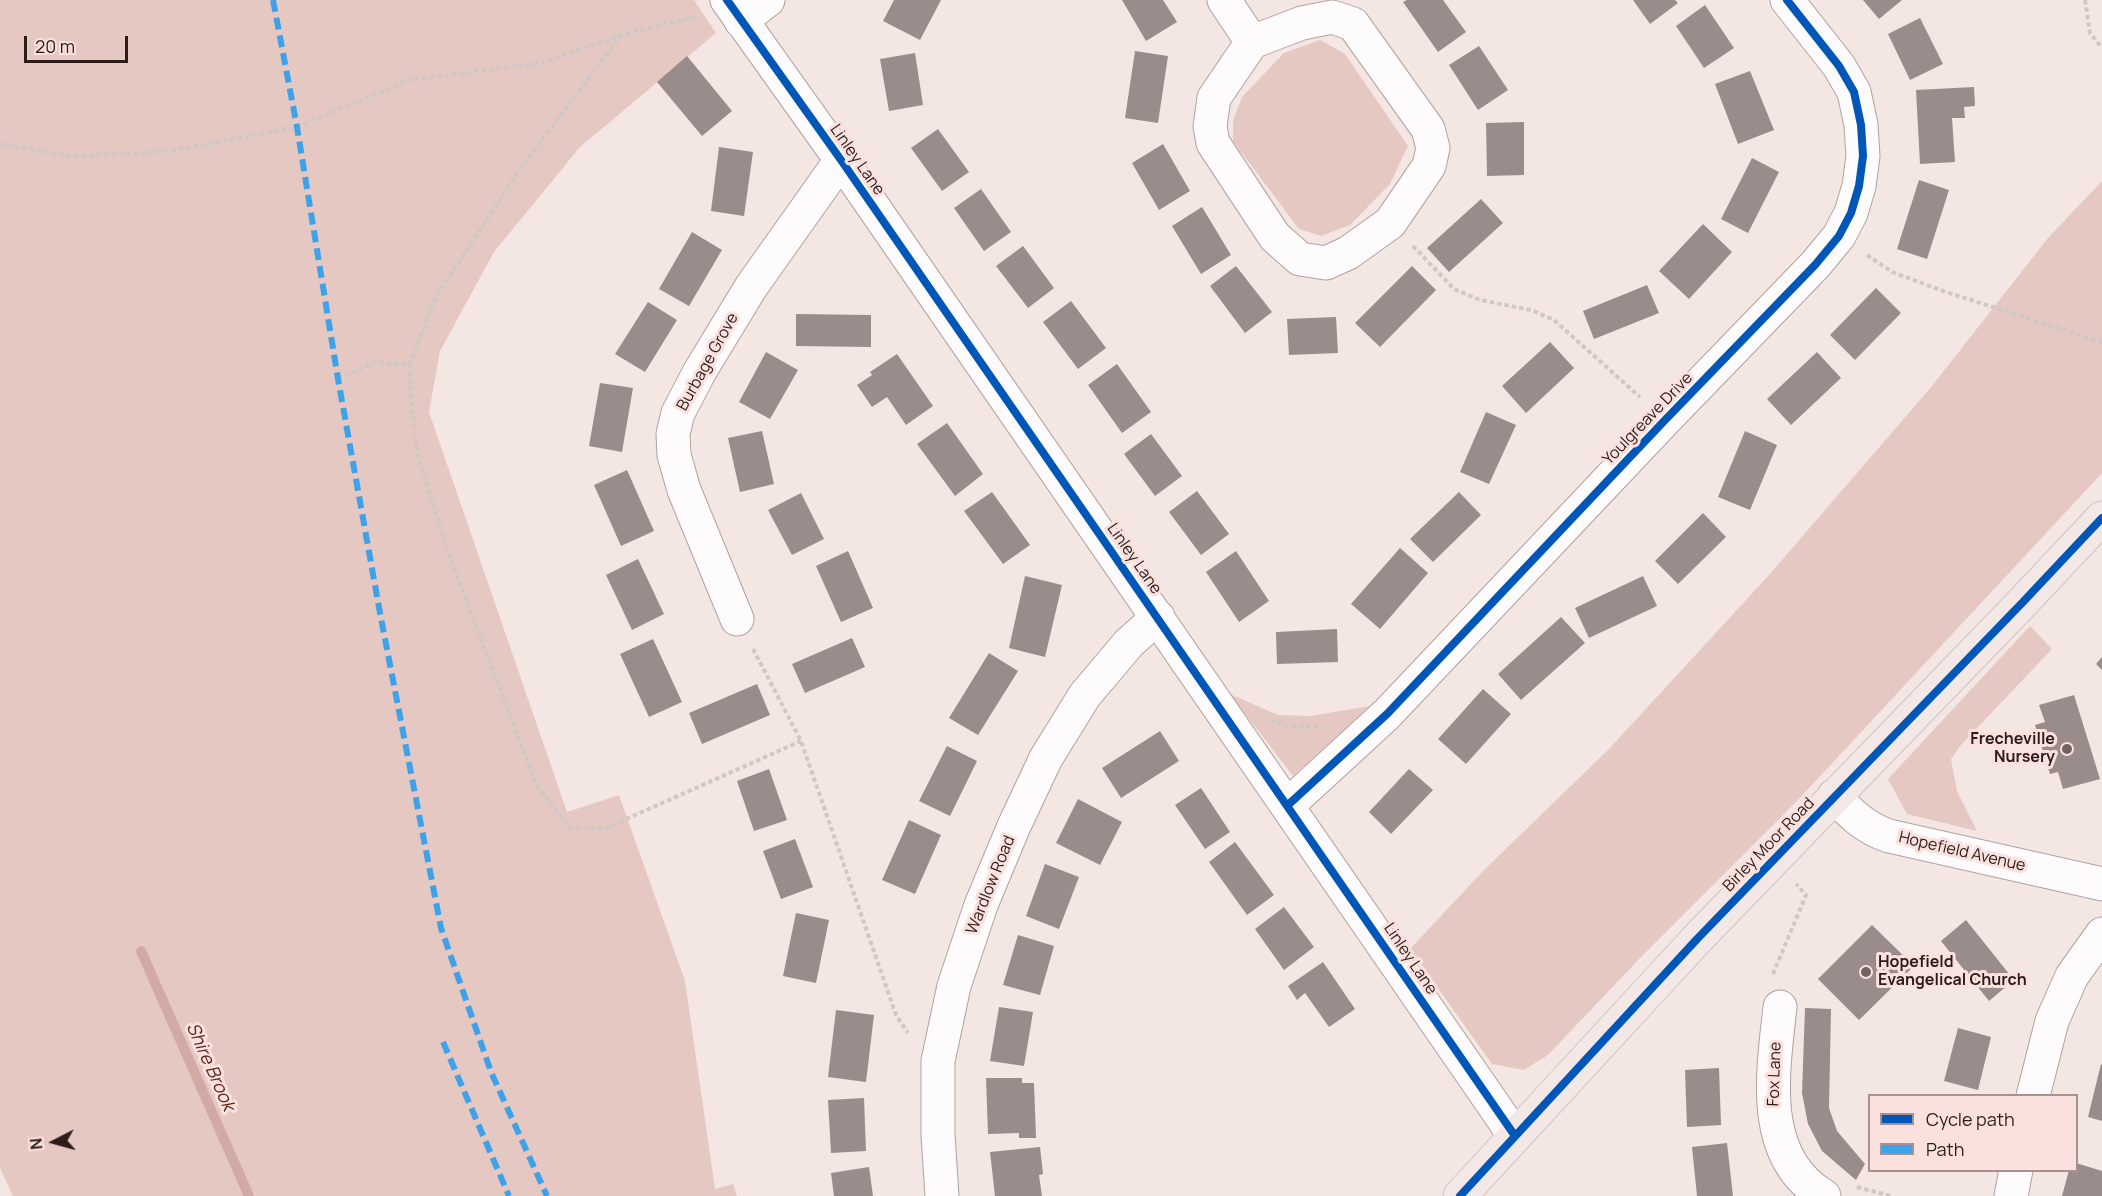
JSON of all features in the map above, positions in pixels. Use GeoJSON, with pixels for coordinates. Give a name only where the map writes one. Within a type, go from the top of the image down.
{"type":"FeatureCollection","features":[{"type":"Feature","properties":{"kind":"main road","name":"Birley Moor Road"},"geometry":{"type":"LineString","coordinates":[[1460,1196],[1698,938],[2102,518]]}},
{"type":"Feature","properties":{"kind":"street"},"geometry":{"type":"LineString","coordinates":[[733,9],[768,0]]}},
{"type":"Feature","properties":{"kind":"street"},"geometry":{"type":"LineString","coordinates":[[1224,0],[1252,42]]}},
{"type":"Feature","properties":{"kind":"street","name":"Youlgreave Drive"},"geometry":{"type":"LineString","coordinates":[[1288,805],[1387,714],[1815,265],[1839,236],[1851,213],[1859,186],[1863,156],[1861,125],[1854,92],[1839,66],[1787,0]]}},
{"type":"Feature","properties":{"kind":"street","name":"Linley Lane"},"geometry":{"type":"LineString","coordinates":[[733,9],[841,160],[1515,1136]]}},
{"type":"Feature","properties":{"kind":"street"},"geometry":{"type":"LineString","coordinates":[[1332,16],[1353,24],[1428,129],[1433,148],[1429,166],[1390,223],[1348,254],[1326,263],[1299,259],[1275,237],[1213,143],[1210,126],[1214,98],[1252,42],[1302,23],[1332,16]]}},
{"type":"Feature","properties":{"kind":"street","name":"Burbage Grove"},"geometry":{"type":"LineString","coordinates":[[737,619],[684,490],[674,455],[673,435],[678,413],[745,296],[841,160]]}},
{"type":"Feature","properties":{"kind":"street","name":"Wardlow Road"},"geometry":{"type":"LineString","coordinates":[[942,1196],[938,1135],[938,1061],[954,986],[981,905],[1046,758],[1085,695],[1129,643],[1158,617]]}},
{"type":"Feature","properties":{"kind":"street","name":"Hopefield Avenue"},"geometry":{"type":"LineString","coordinates":[[1834,796],[1854,817],[1881,833],[2102,884]]}},
{"type":"Feature","properties":{"kind":"street"},"geometry":{"type":"LineString","coordinates":[[2033,1094],[2052,1021],[2072,976],[2102,934]]}},
{"type":"Feature","properties":{"kind":"street","name":"Fox Lane"},"geometry":{"type":"LineString","coordinates":[[1780,1007],[1773,1072],[1774,1117],[1786,1156],[1809,1187],[1824,1196]]}},
{"type":"Feature","properties":{"kind":"street"},"geometry":{"type":"LineString","coordinates":[[2011,1196],[2016,1172]]}},
{"type":"Feature","properties":{"kind":"path"},"geometry":{"type":"LineString","coordinates":[[2085,0],[2090,33],[2102,48]]}},
{"type":"Feature","properties":{"kind":"path"},"geometry":{"type":"LineString","coordinates":[[0,144],[71,156],[171,151],[297,127],[409,80],[542,63],[623,34],[733,9]]}},
{"type":"Feature","properties":{"kind":"path"},"geometry":{"type":"LineString","coordinates":[[623,34],[517,173],[435,299],[410,364],[417,453],[448,552],[536,784],[570,828],[604,829],[801,741]]}},
{"type":"Feature","properties":{"kind":"path"},"geometry":{"type":"LineString","coordinates":[[1406,239],[1454,289],[1480,300],[1531,310],[1554,320],[1666,419]]}},
{"type":"Feature","properties":{"kind":"path"},"geometry":{"type":"LineString","coordinates":[[1862,252],[1902,276],[2102,342]]}},
{"type":"Feature","properties":{"kind":"path"},"geometry":{"type":"LineString","coordinates":[[338,380],[376,362],[410,364]]}},
{"type":"Feature","properties":{"kind":"path"},"geometry":{"type":"LineString","coordinates":[[737,619],[801,741],[896,1015],[915,1042],[938,1061]]}},
{"type":"Feature","properties":{"kind":"path"},"geometry":{"type":"LineString","coordinates":[[1266,719],[1288,726],[1332,725]]}},
{"type":"Feature","properties":{"kind":"path"},"geometry":{"type":"LineString","coordinates":[[1780,1007],[1769,983],[1806,895],[1795,882]]}},
{"type":"Feature","properties":{"kind":"shaded area"},"geometry":{"type":"Polygon","coordinates":[[[0,0],[694,0],[716,33],[580,147],[494,252],[440,351],[429,412],[567,812],[619,795],[685,981],[715,1189],[733,1184],[737,1196],[13,1196],[0,1168],[0,0]]]}},
{"type":"Feature","properties":{"kind":"shaded area"},"geometry":{"type":"Polygon","coordinates":[[[1320,40],[1345,54],[1408,146],[1390,184],[1350,225],[1321,236],[1299,229],[1233,141],[1233,120],[1242,97],[1284,53],[1320,40]]]}},
{"type":"Feature","properties":{"kind":"shaded area"},"geometry":{"type":"Polygon","coordinates":[[[2102,181],[2102,473],[1797,801],[1639,959],[1548,1055],[1524,1070],[1492,1064],[1410,949],[1483,871],[1608,750],[1769,575],[1932,386],[2048,238],[2102,181]]]}},
{"type":"Feature","properties":{"kind":"shaded area"},"geometry":{"type":"Polygon","coordinates":[[[2030,626],[2052,649],[1961,745],[1951,759],[1957,791],[1977,831],[1907,814],[1888,779],[2030,626]]]}},
{"type":"Feature","properties":{"kind":"shaded area"},"geometry":{"type":"Polygon","coordinates":[[[1230,694],[1278,715],[1310,716],[1370,706],[1293,776],[1230,694]]]}},
{"type":"Feature","properties":{"kind":"building"},"geometry":{"type":"Polygon","coordinates":[[[894,0],[941,0],[920,40],[883,21],[894,0]]]}},
{"type":"Feature","properties":{"kind":"building"},"geometry":{"type":"Polygon","coordinates":[[[1122,0],[1163,0],[1177,22],[1146,41],[1122,0]]]}},
{"type":"Feature","properties":{"kind":"building"},"geometry":{"type":"Polygon","coordinates":[[[1443,0],[1466,32],[1438,52],[1403,2],[1443,0]]]}},
{"type":"Feature","properties":{"kind":"building"},"geometry":{"type":"Polygon","coordinates":[[[1633,0],[1675,0],[1678,3],[1650,24],[1633,0]]]}},
{"type":"Feature","properties":{"kind":"building"},"geometry":{"type":"Polygon","coordinates":[[[1863,0],[1902,0],[1879,19],[1863,0]]]}},
{"type":"Feature","properties":{"kind":"building"},"geometry":{"type":"Polygon","coordinates":[[[1705,5],[1734,48],[1704,68],[1676,26],[1705,5]]]}},
{"type":"Feature","properties":{"kind":"building"},"geometry":{"type":"Polygon","coordinates":[[[1920,18],[1943,64],[1910,80],[1888,34],[1920,18]]]}},
{"type":"Feature","properties":{"kind":"building"},"geometry":{"type":"Polygon","coordinates":[[[1479,46],[1508,90],[1478,110],[1449,65],[1479,46]]]}},
{"type":"Feature","properties":{"kind":"building"},"geometry":{"type":"Polygon","coordinates":[[[1135,51],[1168,56],[1158,123],[1125,118],[1135,51]]]}},
{"type":"Feature","properties":{"kind":"building"},"geometry":{"type":"Polygon","coordinates":[[[915,53],[923,105],[889,111],[880,59],[915,53]]]}},
{"type":"Feature","properties":{"kind":"building"},"geometry":{"type":"Polygon","coordinates":[[[687,56],[732,111],[702,136],[657,82],[687,56]]]}},
{"type":"Feature","properties":{"kind":"building"},"geometry":{"type":"Polygon","coordinates":[[[1750,71],[1774,130],[1738,144],[1715,84],[1750,71]]]}},
{"type":"Feature","properties":{"kind":"building"},"geometry":{"type":"Polygon","coordinates":[[[1974,87],[1975,106],[1964,107],[1965,118],[1952,118],[1955,162],[1920,164],[1916,90],[1974,87]]]}},
{"type":"Feature","properties":{"kind":"building"},"geometry":{"type":"Polygon","coordinates":[[[1524,122],[1524,175],[1487,176],[1486,123],[1524,122]]]}},
{"type":"Feature","properties":{"kind":"building"},"geometry":{"type":"Polygon","coordinates":[[[938,129],[969,172],[942,191],[911,148],[938,129]]]}},
{"type":"Feature","properties":{"kind":"building"},"geometry":{"type":"Polygon","coordinates":[[[1163,144],[1190,191],[1159,210],[1132,163],[1163,144]]]}},
{"type":"Feature","properties":{"kind":"building"},"geometry":{"type":"Polygon","coordinates":[[[719,147],[753,152],[744,216],[711,211],[719,147]]]}},
{"type":"Feature","properties":{"kind":"building"},"geometry":{"type":"Polygon","coordinates":[[[1752,158],[1779,172],[1748,233],[1721,219],[1752,158]]]}},
{"type":"Feature","properties":{"kind":"building"},"geometry":{"type":"Polygon","coordinates":[[[1919,180],[1949,190],[1927,259],[1897,249],[1919,180]]]}},
{"type":"Feature","properties":{"kind":"building"},"geometry":{"type":"Polygon","coordinates":[[[981,189],[1011,232],[984,251],[954,208],[981,189]]]}},
{"type":"Feature","properties":{"kind":"building"},"geometry":{"type":"Polygon","coordinates":[[[1481,199],[1503,223],[1449,272],[1427,248],[1481,199]]]}},
{"type":"Feature","properties":{"kind":"building"},"geometry":{"type":"Polygon","coordinates":[[[1202,207],[1231,255],[1201,274],[1172,226],[1202,207]]]}},
{"type":"Feature","properties":{"kind":"building"},"geometry":{"type":"Polygon","coordinates":[[[1703,224],[1732,252],[1689,299],[1659,271],[1703,224]]]}},
{"type":"Feature","properties":{"kind":"building"},"geometry":{"type":"Polygon","coordinates":[[[692,232],[722,250],[689,306],[659,289],[692,232]]]}},
{"type":"Feature","properties":{"kind":"building"},"geometry":{"type":"Polygon","coordinates":[[[1023,246],[1054,288],[1028,308],[996,266],[1023,246]]]}},
{"type":"Feature","properties":{"kind":"building"},"geometry":{"type":"Polygon","coordinates":[[[1236,266],[1272,312],[1245,333],[1210,286],[1236,266]]]}},
{"type":"Feature","properties":{"kind":"building"},"geometry":{"type":"Polygon","coordinates":[[[1412,266],[1436,290],[1380,347],[1355,323],[1412,266]]]}},
{"type":"Feature","properties":{"kind":"building"},"geometry":{"type":"Polygon","coordinates":[[[1647,285],[1659,313],[1594,339],[1583,311],[1647,285]]]}},
{"type":"Feature","properties":{"kind":"building"},"geometry":{"type":"Polygon","coordinates":[[[1876,288],[1901,313],[1855,360],[1830,335],[1876,288]]]}},
{"type":"Feature","properties":{"kind":"building"},"geometry":{"type":"Polygon","coordinates":[[[1071,301],[1106,348],[1078,369],[1043,322],[1071,301]]]}},
{"type":"Feature","properties":{"kind":"building"},"geometry":{"type":"Polygon","coordinates":[[[648,302],[677,320],[645,372],[615,354],[648,302]]]}},
{"type":"Feature","properties":{"kind":"building"},"geometry":{"type":"Polygon","coordinates":[[[796,314],[871,315],[871,347],[796,346],[796,314]]]}},
{"type":"Feature","properties":{"kind":"building"},"geometry":{"type":"Polygon","coordinates":[[[1336,317],[1338,353],[1289,355],[1287,319],[1336,317]]]}},
{"type":"Feature","properties":{"kind":"building"},"geometry":{"type":"Polygon","coordinates":[[[1550,342],[1574,368],[1526,413],[1502,386],[1550,342]]]}},
{"type":"Feature","properties":{"kind":"building"},"geometry":{"type":"Polygon","coordinates":[[[766,352],[798,370],[770,419],[739,402],[766,352]]]}},
{"type":"Feature","properties":{"kind":"building"},"geometry":{"type":"Polygon","coordinates":[[[1817,352],[1841,378],[1791,425],[1767,399],[1817,352]]]}},
{"type":"Feature","properties":{"kind":"building"},"geometry":{"type":"Polygon","coordinates":[[[897,354],[933,406],[906,425],[887,397],[872,407],[857,385],[872,375],[870,372],[897,354]]]}},
{"type":"Feature","properties":{"kind":"building"},"geometry":{"type":"Polygon","coordinates":[[[1117,364],[1151,412],[1122,433],[1088,385],[1117,364]]]}},
{"type":"Feature","properties":{"kind":"building"},"geometry":{"type":"Polygon","coordinates":[[[600,383],[633,388],[622,452],[589,446],[600,383]]]}},
{"type":"Feature","properties":{"kind":"building"},"geometry":{"type":"Polygon","coordinates":[[[1486,412],[1516,425],[1489,484],[1460,472],[1486,412]]]}},
{"type":"Feature","properties":{"kind":"building"},"geometry":{"type":"Polygon","coordinates":[[[947,423],[983,474],[955,496],[917,444],[947,423]]]}},
{"type":"Feature","properties":{"kind":"building"},"geometry":{"type":"Polygon","coordinates":[[[762,431],[774,484],[740,492],[728,438],[762,431]]]}},
{"type":"Feature","properties":{"kind":"building"},"geometry":{"type":"Polygon","coordinates":[[[1745,431],[1777,445],[1750,510],[1718,497],[1745,431]]]}},
{"type":"Feature","properties":{"kind":"building"},"geometry":{"type":"Polygon","coordinates":[[[1151,434],[1182,476],[1155,496],[1124,454],[1151,434]]]}},
{"type":"Feature","properties":{"kind":"building"},"geometry":{"type":"Polygon","coordinates":[[[627,470],[654,531],[621,546],[594,485],[627,470]]]}},
{"type":"Feature","properties":{"kind":"building"},"geometry":{"type":"Polygon","coordinates":[[[1197,491],[1229,534],[1201,555],[1169,512],[1197,491]]]}},
{"type":"Feature","properties":{"kind":"building"},"geometry":{"type":"Polygon","coordinates":[[[992,492],[1030,545],[1003,564],[964,511],[992,492]]]}},
{"type":"Feature","properties":{"kind":"building"},"geometry":{"type":"Polygon","coordinates":[[[1459,492],[1481,515],[1433,562],[1410,539],[1459,492]]]}},
{"type":"Feature","properties":{"kind":"building"},"geometry":{"type":"Polygon","coordinates":[[[801,493],[824,539],[792,555],[768,510],[801,493]]]}},
{"type":"Feature","properties":{"kind":"building"},"geometry":{"type":"Polygon","coordinates":[[[1703,513],[1726,537],[1678,584],[1655,561],[1703,513]]]}},
{"type":"Feature","properties":{"kind":"building"},"geometry":{"type":"Polygon","coordinates":[[[1400,548],[1428,573],[1380,629],[1351,604],[1400,548]]]}},
{"type":"Feature","properties":{"kind":"building"},"geometry":{"type":"Polygon","coordinates":[[[848,551],[873,608],[841,622],[816,566],[848,551]]]}},
{"type":"Feature","properties":{"kind":"building"},"geometry":{"type":"Polygon","coordinates":[[[1236,551],[1269,601],[1239,622],[1206,572],[1236,551]]]}},
{"type":"Feature","properties":{"kind":"building"},"geometry":{"type":"Polygon","coordinates":[[[638,559],[664,614],[632,630],[606,575],[638,559]]]}},
{"type":"Feature","properties":{"kind":"building"},"geometry":{"type":"Polygon","coordinates":[[[1025,576],[1062,585],[1045,657],[1009,648],[1025,576]]]}},
{"type":"Feature","properties":{"kind":"building"},"geometry":{"type":"Polygon","coordinates":[[[1643,576],[1657,606],[1589,638],[1575,608],[1643,576]]]}},
{"type":"Feature","properties":{"kind":"building"},"geometry":{"type":"Polygon","coordinates":[[[1561,617],[1585,643],[1521,700],[1498,674],[1561,617]]]}},
{"type":"Feature","properties":{"kind":"building"},"geometry":{"type":"Polygon","coordinates":[[[1337,629],[1338,662],[1277,664],[1276,632],[1337,629]]]}},
{"type":"Feature","properties":{"kind":"building"},"geometry":{"type":"Polygon","coordinates":[[[852,638],[865,667],[805,693],[792,664],[852,638]]]}},
{"type":"Feature","properties":{"kind":"building"},"geometry":{"type":"Polygon","coordinates":[[[653,639],[682,702],[649,717],[620,654],[653,639]]]}},
{"type":"Feature","properties":{"kind":"building"},"geometry":{"type":"Polygon","coordinates":[[[989,653],[1018,671],[978,735],[949,718],[989,653]]]}},
{"type":"Feature","properties":{"kind":"building"},"geometry":{"type":"Polygon","coordinates":[[[2102,657],[2102,670],[2096,664],[2102,657]]]}},
{"type":"Feature","properties":{"kind":"building"},"geometry":{"type":"Polygon","coordinates":[[[757,684],[770,715],[702,744],[689,713],[757,684]]]}},
{"type":"Feature","properties":{"kind":"building"},"geometry":{"type":"Polygon","coordinates":[[[1483,689],[1511,714],[1466,764],[1438,739],[1483,689]]]}},
{"type":"Feature","properties":{"kind":"building","name":"Frecheville Nursery"},"geometry":{"type":"Polygon","coordinates":[[[2074,695],[2100,779],[2063,789],[2058,772],[2050,774],[2035,725],[2045,722],[2039,705],[2074,695]]]}},
{"type":"Feature","properties":{"kind":"building"},"geometry":{"type":"Polygon","coordinates":[[[1160,731],[1179,761],[1121,798],[1102,768],[1160,731]]]}},
{"type":"Feature","properties":{"kind":"building"},"geometry":{"type":"Polygon","coordinates":[[[947,746],[977,761],[950,816],[919,801],[947,746]]]}},
{"type":"Feature","properties":{"kind":"building"},"geometry":{"type":"Polygon","coordinates":[[[769,769],[787,820],[754,831],[737,781],[769,769]]]}},
{"type":"Feature","properties":{"kind":"building"},"geometry":{"type":"Polygon","coordinates":[[[1409,769],[1433,790],[1391,834],[1369,812],[1409,769]]]}},
{"type":"Feature","properties":{"kind":"building"},"geometry":{"type":"Polygon","coordinates":[[[1201,788],[1230,832],[1205,849],[1175,805],[1201,788]]]}},
{"type":"Feature","properties":{"kind":"building"},"geometry":{"type":"Polygon","coordinates":[[[1078,799],[1122,822],[1100,865],[1056,843],[1078,799]]]}},
{"type":"Feature","properties":{"kind":"building"},"geometry":{"type":"Polygon","coordinates":[[[909,820],[941,835],[915,894],[882,880],[909,820]]]}},
{"type":"Feature","properties":{"kind":"building"},"geometry":{"type":"Polygon","coordinates":[[[795,839],[813,887],[781,899],[763,851],[795,839]]]}},
{"type":"Feature","properties":{"kind":"building"},"geometry":{"type":"Polygon","coordinates":[[[1235,842],[1274,895],[1247,915],[1209,862],[1235,842]]]}},
{"type":"Feature","properties":{"kind":"building"},"geometry":{"type":"Polygon","coordinates":[[[1045,864],[1079,877],[1059,929],[1026,916],[1045,864]]]}},
{"type":"Feature","properties":{"kind":"building"},"geometry":{"type":"Polygon","coordinates":[[[1284,907],[1314,947],[1284,970],[1255,929],[1284,907]]]}},
{"type":"Feature","properties":{"kind":"building"},"geometry":{"type":"Polygon","coordinates":[[[796,913],[829,920],[816,983],[783,976],[796,913]]]}},
{"type":"Feature","properties":{"kind":"building"},"geometry":{"type":"Polygon","coordinates":[[[1966,920],[2014,980],[1989,1001],[1941,941],[1966,920]]]}},
{"type":"Feature","properties":{"kind":"building","name":"Hopefield Evangelical Church"},"geometry":{"type":"Polygon","coordinates":[[[1872,925],[1914,966],[1859,1020],[1818,979],[1872,925]]]}},
{"type":"Feature","properties":{"kind":"building"},"geometry":{"type":"Polygon","coordinates":[[[1018,935],[1054,946],[1040,995],[1003,985],[1018,935]]]}},
{"type":"Feature","properties":{"kind":"building"},"geometry":{"type":"Polygon","coordinates":[[[1323,962],[1355,1009],[1329,1027],[1305,993],[1297,1000],[1288,986],[1323,962]]]}},
{"type":"Feature","properties":{"kind":"building"},"geometry":{"type":"Polygon","coordinates":[[[999,1007],[1033,1012],[1024,1066],[990,1061],[999,1007]]]}},
{"type":"Feature","properties":{"kind":"building"},"geometry":{"type":"Polygon","coordinates":[[[1805,1008],[1831,1009],[1829,1108],[1837,1131],[1865,1164],[1856,1180],[1822,1151],[1808,1124],[1802,1093],[1805,1008]]]}},
{"type":"Feature","properties":{"kind":"building"},"geometry":{"type":"Polygon","coordinates":[[[836,1010],[874,1015],[866,1082],[828,1077],[836,1010]]]}},
{"type":"Feature","properties":{"kind":"building"},"geometry":{"type":"Polygon","coordinates":[[[1958,1028],[1991,1037],[1978,1090],[1944,1081],[1958,1028]]]}},
{"type":"Feature","properties":{"kind":"building"},"geometry":{"type":"Polygon","coordinates":[[[2102,1065],[2102,1121],[2088,1117],[2102,1065]]]}},
{"type":"Feature","properties":{"kind":"building"},"geometry":{"type":"Polygon","coordinates":[[[1719,1068],[1721,1125],[1687,1127],[1685,1070],[1719,1068]]]}},
{"type":"Feature","properties":{"kind":"building"},"geometry":{"type":"Polygon","coordinates":[[[986,1078],[1022,1078],[1022,1083],[1034,1083],[1036,1138],[1019,1138],[1019,1133],[988,1134],[986,1078]]]}},
{"type":"Feature","properties":{"kind":"building"},"geometry":{"type":"Polygon","coordinates":[[[864,1098],[866,1151],[831,1153],[828,1100],[864,1098]]]}},
{"type":"Feature","properties":{"kind":"building"},"geometry":{"type":"Polygon","coordinates":[[[1727,1143],[1733,1196],[1697,1196],[1692,1147],[1727,1143]]]}},
{"type":"Feature","properties":{"kind":"building"},"geometry":{"type":"Polygon","coordinates":[[[1040,1147],[1043,1174],[1039,1175],[1042,1196],[995,1196],[990,1152],[1040,1147]]]}},
{"type":"Feature","properties":{"kind":"building"},"geometry":{"type":"Polygon","coordinates":[[[2078,1164],[2102,1171],[2102,1196],[2062,1196],[2068,1172],[2078,1172],[2078,1164]]]}},
{"type":"Feature","properties":{"kind":"building"},"geometry":{"type":"Polygon","coordinates":[[[869,1167],[873,1196],[834,1196],[831,1173],[869,1167]]]}},
{"type":"Feature","properties":{"kind":"waterway","name":"Shire Brook"},"geometry":{"type":"LineString","coordinates":[[141,951],[249,1196]]}},
{"type":"Feature","properties":{"kind":"marked path"},"geometry":{"type":"LineString","coordinates":[[273,0],[297,127],[338,379],[380,613],[441,928],[491,1072],[547,1196]]}},
{"type":"Feature","properties":{"kind":"marked path"},"geometry":{"type":"LineString","coordinates":[[443,1042],[509,1196]]}},
{"type":"Feature","properties":{"kind":"cycle path"},"geometry":{"type":"LineString","coordinates":[[727,0],[841,160],[1515,1136]]}},
{"type":"Feature","properties":{"kind":"cycle path"},"geometry":{"type":"LineString","coordinates":[[1288,805],[1387,714],[1815,265],[1839,236],[1851,213],[1859,186],[1863,156],[1861,125],[1854,92],[1839,66],[1787,0]]}},
{"type":"Feature","properties":{"kind":"cycle path"},"geometry":{"type":"LineString","coordinates":[[1460,1196],[1698,938],[2102,518]]}},
{"type":"Feature","properties":{"kind":"place","name":"Frecheville Nursery"},"geometry":{"type":"Point","coordinates":[2067,749]}},
{"type":"Feature","properties":{"kind":"place","name":"Hopefield Evangelical Church"},"geometry":{"type":"Point","coordinates":[1866,972]}}]}
